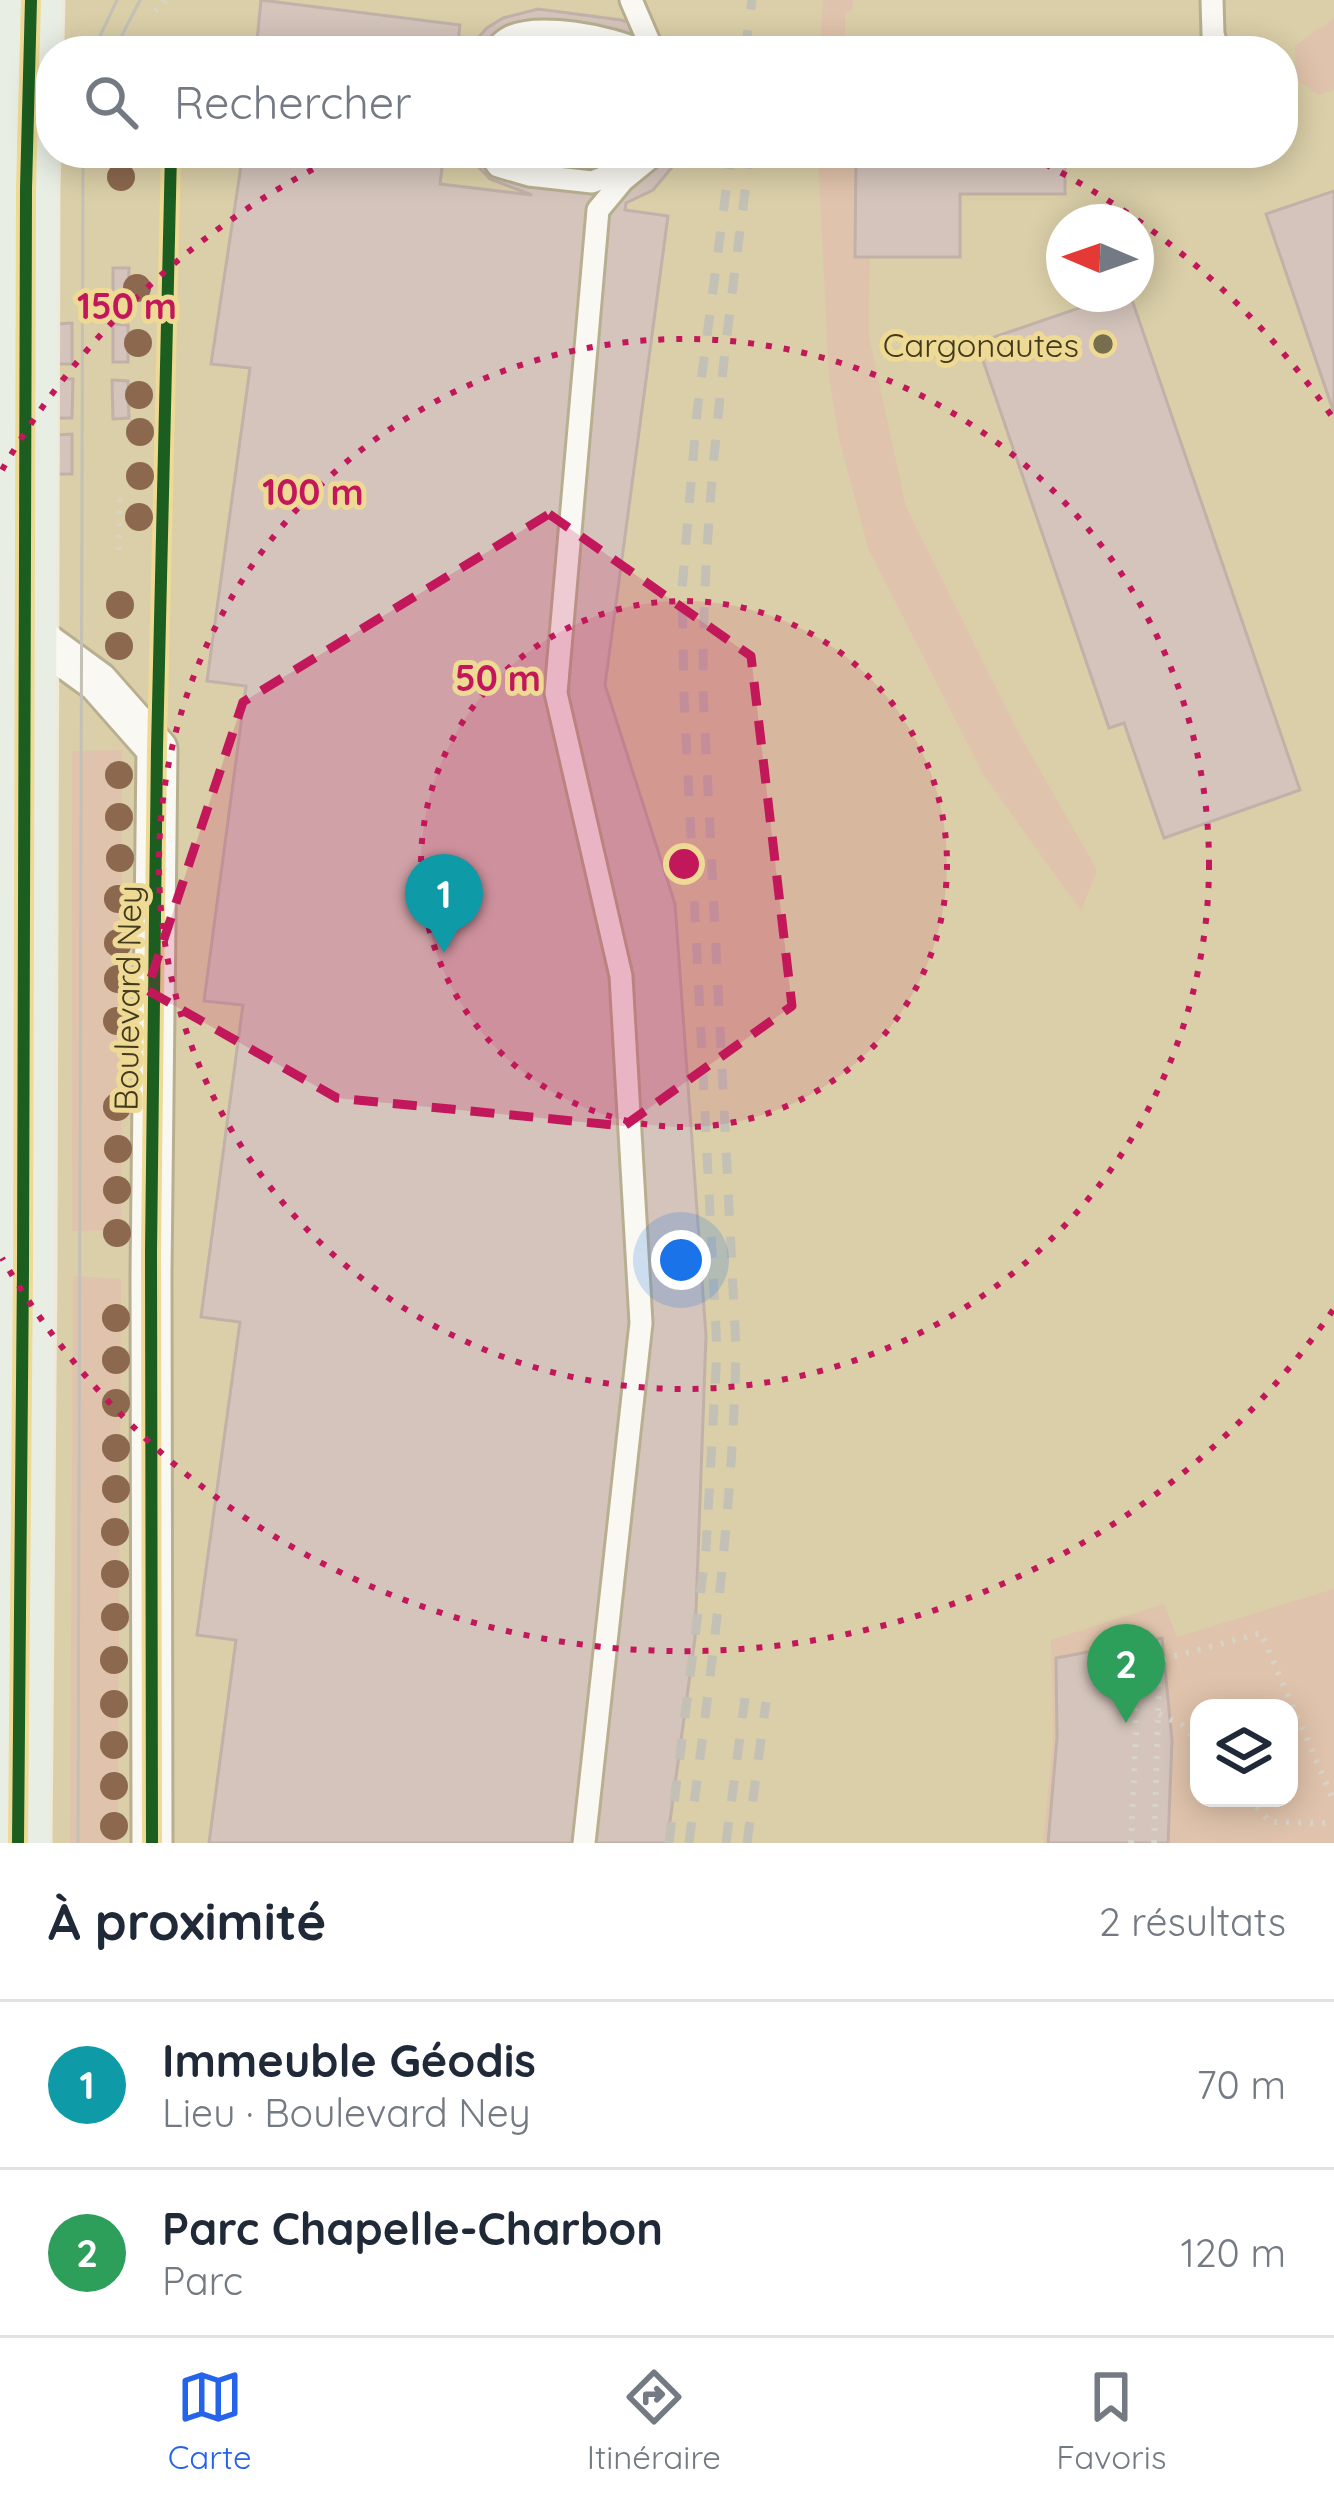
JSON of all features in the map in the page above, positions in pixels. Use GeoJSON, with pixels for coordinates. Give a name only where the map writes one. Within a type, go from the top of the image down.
{"type":"FeatureCollection","features":[{"type":"Feature","properties":{"kind":"main road"},"geometry":{"type":"LineString","coordinates":[[18,1843],[10,1692],[12,628],[31,0]]}},
{"type":"Feature","properties":{"kind":"street","name":"Boulevard Ney"},"geometry":{"type":"LineString","coordinates":[[12,628],[98,682],[157,748],[151,1251],[152,1843]]}},
{"type":"Feature","properties":{"kind":"lane"},"geometry":{"type":"LineString","coordinates":[[1212,0],[1214,36]]}},
{"type":"Feature","properties":{"kind":"lane"},"geometry":{"type":"LineString","coordinates":[[634,8],[646,36]]}},
{"type":"Feature","properties":{"kind":"lane"},"geometry":{"type":"LineString","coordinates":[[514,36],[548,30],[583,36]]}},
{"type":"Feature","properties":{"kind":"lane"},"geometry":{"type":"LineString","coordinates":[[505,168],[592,182],[629,168]]}},
{"type":"Feature","properties":{"kind":"lane"},"geometry":{"type":"LineString","coordinates":[[584,1843],[641,1323],[621,976],[556,693],[598,210],[638,168]]}},
{"type":"Feature","properties":{"kind":"path"},"geometry":{"type":"LineString","coordinates":[[154,10],[168,0],[172,19]]}},
{"type":"Feature","properties":{"kind":"path"},"geometry":{"type":"LineString","coordinates":[[119,550],[120,490]]}},
{"type":"Feature","properties":{"kind":"path"},"geometry":{"type":"LineString","coordinates":[[1154,1843],[1159,1685],[1153,1662],[1262,1633],[1334,1802]]}},
{"type":"Feature","properties":{"kind":"path"},"geometry":{"type":"LineString","coordinates":[[1131,1843],[1136,1734],[1132,1657]]}},
{"type":"Feature","properties":{"kind":"path"},"geometry":{"type":"LineString","coordinates":[[1159,1714],[1190,1733]]}},
{"type":"Feature","properties":{"kind":"path"},"geometry":{"type":"LineString","coordinates":[[1257,1807],[1270,1822],[1334,1823]]}},
{"type":"Feature","properties":{"kind":"highlighted area"},"geometry":{"type":"Polygon","coordinates":[[[549,514],[751,656],[792,1006],[624,1126],[337,1098],[147,990],[243,702],[549,514]]]}},
{"type":"Feature","properties":{"kind":"shaded area"},"geometry":{"type":"Polygon","coordinates":[[[823,0],[853,0],[852,11],[845,12],[845,36],[821,36],[823,0]]]}},
{"type":"Feature","properties":{"kind":"shaded area"},"geometry":{"type":"Polygon","coordinates":[[[1334,18],[1334,90],[1319,95],[1298,80],[1298,44],[1334,18]]]}},
{"type":"Feature","properties":{"kind":"shaded area"},"geometry":{"type":"Polygon","coordinates":[[[819,168],[856,168],[855,256],[870,257],[868,332],[906,507],[1018,732],[1097,870],[1081,911],[983,774],[868,548],[829,379],[819,168]]]}},
{"type":"Feature","properties":{"kind":"shaded area"},"geometry":{"type":"Polygon","coordinates":[[[122,750],[121,1230],[72,1231],[72,751],[122,750]]]}},
{"type":"Feature","properties":{"kind":"shaded area"},"geometry":{"type":"Polygon","coordinates":[[[73,1276],[121,1279],[118,1843],[70,1843],[73,1276]]]}},
{"type":"Feature","properties":{"kind":"shaded area"},"geometry":{"type":"Polygon","coordinates":[[[1334,1589],[1334,1843],[1043,1843],[1053,1739],[1051,1640],[1164,1604],[1177,1637],[1334,1589]]]}},
{"type":"Feature","properties":{"kind":"building"},"geometry":{"type":"Polygon","coordinates":[[[261,0],[460,25],[459,36],[257,36],[261,0]]]}},
{"type":"Feature","properties":{"kind":"building"},"geometry":{"type":"Polygon","coordinates":[[[538,9],[621,20],[652,36],[480,36],[503,18],[538,9]]]}},
{"type":"Feature","properties":{"kind":"building"},"geometry":{"type":"Polygon","coordinates":[[[241,168],[442,168],[440,184],[532,195],[490,179],[479,168],[671,168],[653,190],[626,203],[625,210],[668,216],[605,685],[675,904],[706,1336],[695,1638],[667,1843],[209,1843],[236,1640],[197,1635],[240,1322],[201,1317],[243,1005],[204,1001],[246,686],[207,681],[250,368],[211,364],[241,168]]]}},
{"type":"Feature","properties":{"kind":"building"},"geometry":{"type":"Polygon","coordinates":[[[856,168],[1065,168],[1065,194],[960,194],[960,257],[855,257],[856,168]]]}},
{"type":"Feature","properties":{"kind":"building"},"geometry":{"type":"Polygon","coordinates":[[[1334,191],[1334,413],[1266,214],[1334,191]]]}},
{"type":"Feature","properties":{"kind":"building"},"geometry":{"type":"Polygon","coordinates":[[[113,268],[129,268],[128,306],[113,305],[113,268]]]}},
{"type":"Feature","properties":{"kind":"building"},"geometry":{"type":"Polygon","coordinates":[[[1067,312],[1136,312],[1300,790],[1164,838],[1124,723],[1109,728],[977,343],[1067,312]]]}},
{"type":"Feature","properties":{"kind":"building"},"geometry":{"type":"Polygon","coordinates":[[[72,323],[72,364],[57,364],[57,324],[72,323]]]}},
{"type":"Feature","properties":{"kind":"building"},"geometry":{"type":"Polygon","coordinates":[[[113,324],[128,325],[128,362],[113,362],[113,324]]]}},
{"type":"Feature","properties":{"kind":"building"},"geometry":{"type":"Polygon","coordinates":[[[57,379],[73,379],[72,418],[57,418],[57,379]]]}},
{"type":"Feature","properties":{"kind":"building"},"geometry":{"type":"Polygon","coordinates":[[[112,380],[128,381],[129,418],[113,419],[112,380]]]}},
{"type":"Feature","properties":{"kind":"building"},"geometry":{"type":"Polygon","coordinates":[[[72,434],[72,474],[57,474],[57,435],[72,434]]]}},
{"type":"Feature","properties":{"kind":"building"},"geometry":{"type":"Polygon","coordinates":[[[1162,1638],[1172,1740],[1168,1843],[1048,1843],[1057,1738],[1056,1658],[1162,1638]]]}},
{"type":"Feature","properties":{"kind":"tram line"},"geometry":{"type":"LineString","coordinates":[[100,36],[117,0]]}},
{"type":"Feature","properties":{"kind":"tram line"},"geometry":{"type":"LineString","coordinates":[[122,36],[140,0]]}},
{"type":"Feature","properties":{"kind":"tram line"},"geometry":{"type":"LineString","coordinates":[[78,1843],[83,168]]}},
{"type":"Feature","properties":{"kind":"railway"},"geometry":{"type":"LineString","coordinates":[[747,36],[752,0]]}},
{"type":"Feature","properties":{"kind":"railway"},"geometry":{"type":"LineString","coordinates":[[669,1843],[706,1549],[717,1351],[682,589],[697,412],[729,168]]}},
{"type":"Feature","properties":{"kind":"railway"},"geometry":{"type":"LineString","coordinates":[[689,1843],[719,1596],[734,1410],[736,1348],[703,690],[718,421],[748,168]]}},
{"type":"Feature","properties":{"kind":"railway"},"geometry":{"type":"LineString","coordinates":[[726,1843],[745,1698]]}},
{"type":"Feature","properties":{"kind":"railway"},"geometry":{"type":"LineString","coordinates":[[747,1843],[766,1702]]}},
{"type":"Feature","properties":{"kind":"cycle path"},"geometry":{"type":"LineString","coordinates":[[18,1843],[26,188],[31,0]]}},
{"type":"Feature","properties":{"kind":"cycle path"},"geometry":{"type":"LineString","coordinates":[[152,1843],[151,1251],[171,168]]}},
{"type":"Feature","properties":{"kind":"place","name":"Cargonautes"},"geometry":{"type":"Point","coordinates":[1103,344]}},
{"type":"Feature","properties":{"kind":"place","name":"Immeuble Géodis"},"geometry":{"type":"Point","coordinates":[444,953]}},
{"type":"Feature","properties":{"kind":"place","name":"Parc Chapelle-Charbon"},"geometry":{"type":"Point","coordinates":[1126,1723]}}]}
